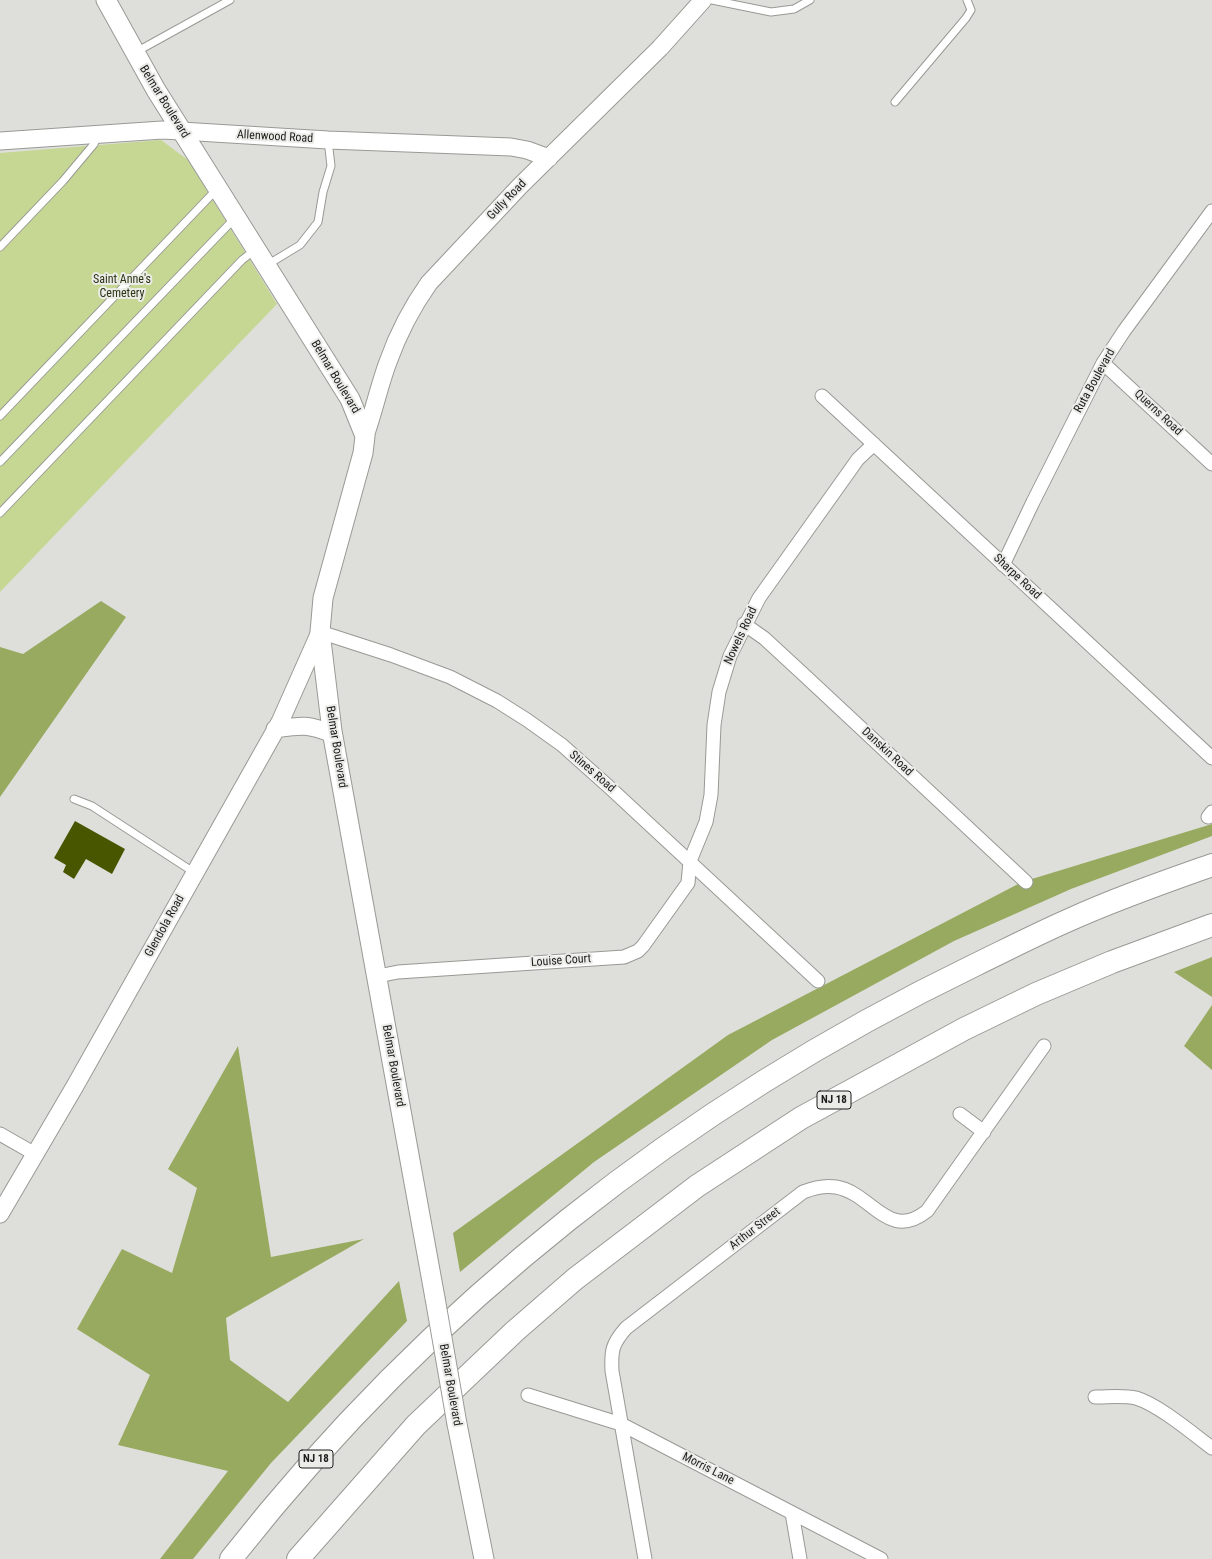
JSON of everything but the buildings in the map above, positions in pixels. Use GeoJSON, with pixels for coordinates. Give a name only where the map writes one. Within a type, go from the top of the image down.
{"type":"FeatureCollection","features":[{"type":"Feature","properties":{"kind":"highway","name":"NJ 18"},"geometry":{"type":"LineString","coordinates":[[231,1559],[308,1466],[422,1346],[468,1302],[581,1209],[644,1161],[732,1101],[823,1044],[920,992],[1070,919],[1212,866]]}},
{"type":"Feature","properties":{"kind":"highway","name":"NJ 18"},"geometry":{"type":"LineString","coordinates":[[298,1559],[416,1425],[515,1330],[575,1279],[697,1186],[801,1118],[964,1029],[1036,994],[1112,962],[1212,925]]}},
{"type":"Feature","properties":{"kind":"main road","name":"Belmar Boulevard"},"geometry":{"type":"LineString","coordinates":[[106,0],[134,53],[181,131],[350,399],[365,436],[363,453],[324,598],[320,632],[333,734],[458,1424],[484,1559]]}},
{"type":"Feature","properties":{"kind":"street","name":"Gully Road"},"geometry":{"type":"LineString","coordinates":[[365,436],[388,362],[401,331],[418,299],[442,268],[549,158],[660,48],[703,0]]}},
{"type":"Feature","properties":{"kind":"street","name":"Allenwood Road"},"geometry":{"type":"LineString","coordinates":[[0,141],[98,134],[181,131],[328,140],[511,147],[527,150],[549,158]]}},
{"type":"Feature","properties":{"kind":"street","name":"Ruta Boulevard"},"geometry":{"type":"LineString","coordinates":[[1003,565],[1036,495],[1103,363],[1124,331],[1212,211]]}},
{"type":"Feature","properties":{"kind":"street","name":"Querns Road"},"geometry":{"type":"LineString","coordinates":[[1103,363],[1212,464]]}},
{"type":"Feature","properties":{"kind":"street","name":"Sharpe Road"},"geometry":{"type":"LineString","coordinates":[[822,396],[1212,758]]}},
{"type":"Feature","properties":{"kind":"street","name":"Nowels Road"},"geometry":{"type":"LineString","coordinates":[[690,862],[708,812],[711,790],[714,725],[719,692],[730,656],[744,624],[759,598],[858,459],[874,444]]}},
{"type":"Feature","properties":{"kind":"street","name":"Danskin Road"},"geometry":{"type":"LineString","coordinates":[[744,624],[764,638],[797,668],[1026,882]]}},
{"type":"Feature","properties":{"kind":"street","name":"Glendola Road"},"geometry":{"type":"LineString","coordinates":[[0,1214],[276,729],[320,632]]}},
{"type":"Feature","properties":{"kind":"street","name":"Stines Road"},"geometry":{"type":"LineString","coordinates":[[320,632],[391,655],[450,677],[515,712],[562,745],[818,981]]}},
{"type":"Feature","properties":{"kind":"street"},"geometry":{"type":"LineString","coordinates":[[276,729],[298,725],[316,727],[333,734]]}},
{"type":"Feature","properties":{"kind":"street","name":"Louise Court"},"geometry":{"type":"LineString","coordinates":[[378,976],[398,972],[630,955],[643,946],[688,883],[690,862]]}},
{"type":"Feature","properties":{"kind":"street","name":"Arthur Street"},"geometry":{"type":"LineString","coordinates":[[645,1559],[621,1424],[611,1354],[617,1338],[626,1328],[797,1196],[814,1188],[826,1186],[844,1189],[896,1222],[909,1221],[918,1218],[927,1211],[1044,1046]]}},
{"type":"Feature","properties":{"kind":"street"},"geometry":{"type":"LineString","coordinates":[[960,1114],[984,1132]]}},
{"type":"Feature","properties":{"kind":"street"},"geometry":{"type":"LineString","coordinates":[[0,1134],[35,1154]]}},
{"type":"Feature","properties":{"kind":"street","name":"Morris Lane"},"geometry":{"type":"LineString","coordinates":[[528,1395],[621,1424],[881,1559]]}},
{"type":"Feature","properties":{"kind":"street"},"geometry":{"type":"LineString","coordinates":[[1095,1397],[1129,1397],[1142,1401],[1158,1410],[1212,1448]]}},
{"type":"Feature","properties":{"kind":"street"},"geometry":{"type":"LineString","coordinates":[[792,1513],[800,1559]]}},
{"type":"Feature","properties":{"kind":"lane"},"geometry":{"type":"LineString","coordinates":[[134,53],[230,0]]}},
{"type":"Feature","properties":{"kind":"lane"},"geometry":{"type":"LineString","coordinates":[[712,0],[771,12],[794,10],[810,0]]}},
{"type":"Feature","properties":{"kind":"lane"},"geometry":{"type":"LineString","coordinates":[[895,102],[971,10],[967,0]]}},
{"type":"Feature","properties":{"kind":"lane"},"geometry":{"type":"LineString","coordinates":[[0,247],[64,181],[94,144],[98,134]]}},
{"type":"Feature","properties":{"kind":"lane"},"geometry":{"type":"LineString","coordinates":[[266,266],[300,245],[318,222],[323,192],[331,166],[328,140]]}},
{"type":"Feature","properties":{"kind":"lane"},"geometry":{"type":"LineString","coordinates":[[0,416],[218,188]]}},
{"type":"Feature","properties":{"kind":"lane"},"geometry":{"type":"LineString","coordinates":[[0,462],[236,217]]}},
{"type":"Feature","properties":{"kind":"lane"},"geometry":{"type":"LineString","coordinates":[[0,513],[158,346],[242,260],[256,249]]}},
{"type":"Feature","properties":{"kind":"lane"},"geometry":{"type":"LineString","coordinates":[[74,799],[92,806],[195,873]]}},
{"type":"Feature","properties":{"kind":"green space","name":"Saint Anne's Cemetery"},"geometry":{"type":"Polygon","coordinates":[[[161,140],[188,160],[277,304],[0,592],[0,153],[161,140]]]}},
{"type":"Feature","properties":{"kind":"green space"},"geometry":{"type":"Polygon","coordinates":[[[101,601],[126,617],[0,797],[0,647],[23,654],[101,601]]]}},
{"type":"Feature","properties":{"kind":"green space"},"geometry":{"type":"Polygon","coordinates":[[[1212,824],[1212,836],[1071,889],[954,941],[772,1040],[594,1162],[460,1272],[453,1233],[728,1035],[1022,882],[1212,824]]]}},
{"type":"Feature","properties":{"kind":"green space"},"geometry":{"type":"Polygon","coordinates":[[[1212,957],[1212,997],[1174,972],[1212,957]]]}},
{"type":"Feature","properties":{"kind":"green space"},"geometry":{"type":"Polygon","coordinates":[[[1212,1005],[1212,1070],[1184,1046],[1212,1005]]]}},
{"type":"Feature","properties":{"kind":"green space"},"geometry":{"type":"Polygon","coordinates":[[[238,1046],[271,1257],[364,1239],[226,1318],[230,1360],[288,1402],[399,1281],[407,1321],[271,1463],[193,1559],[160,1559],[228,1471],[118,1445],[150,1375],[77,1329],[122,1249],[172,1273],[197,1188],[168,1169],[238,1046]]]}}]}
